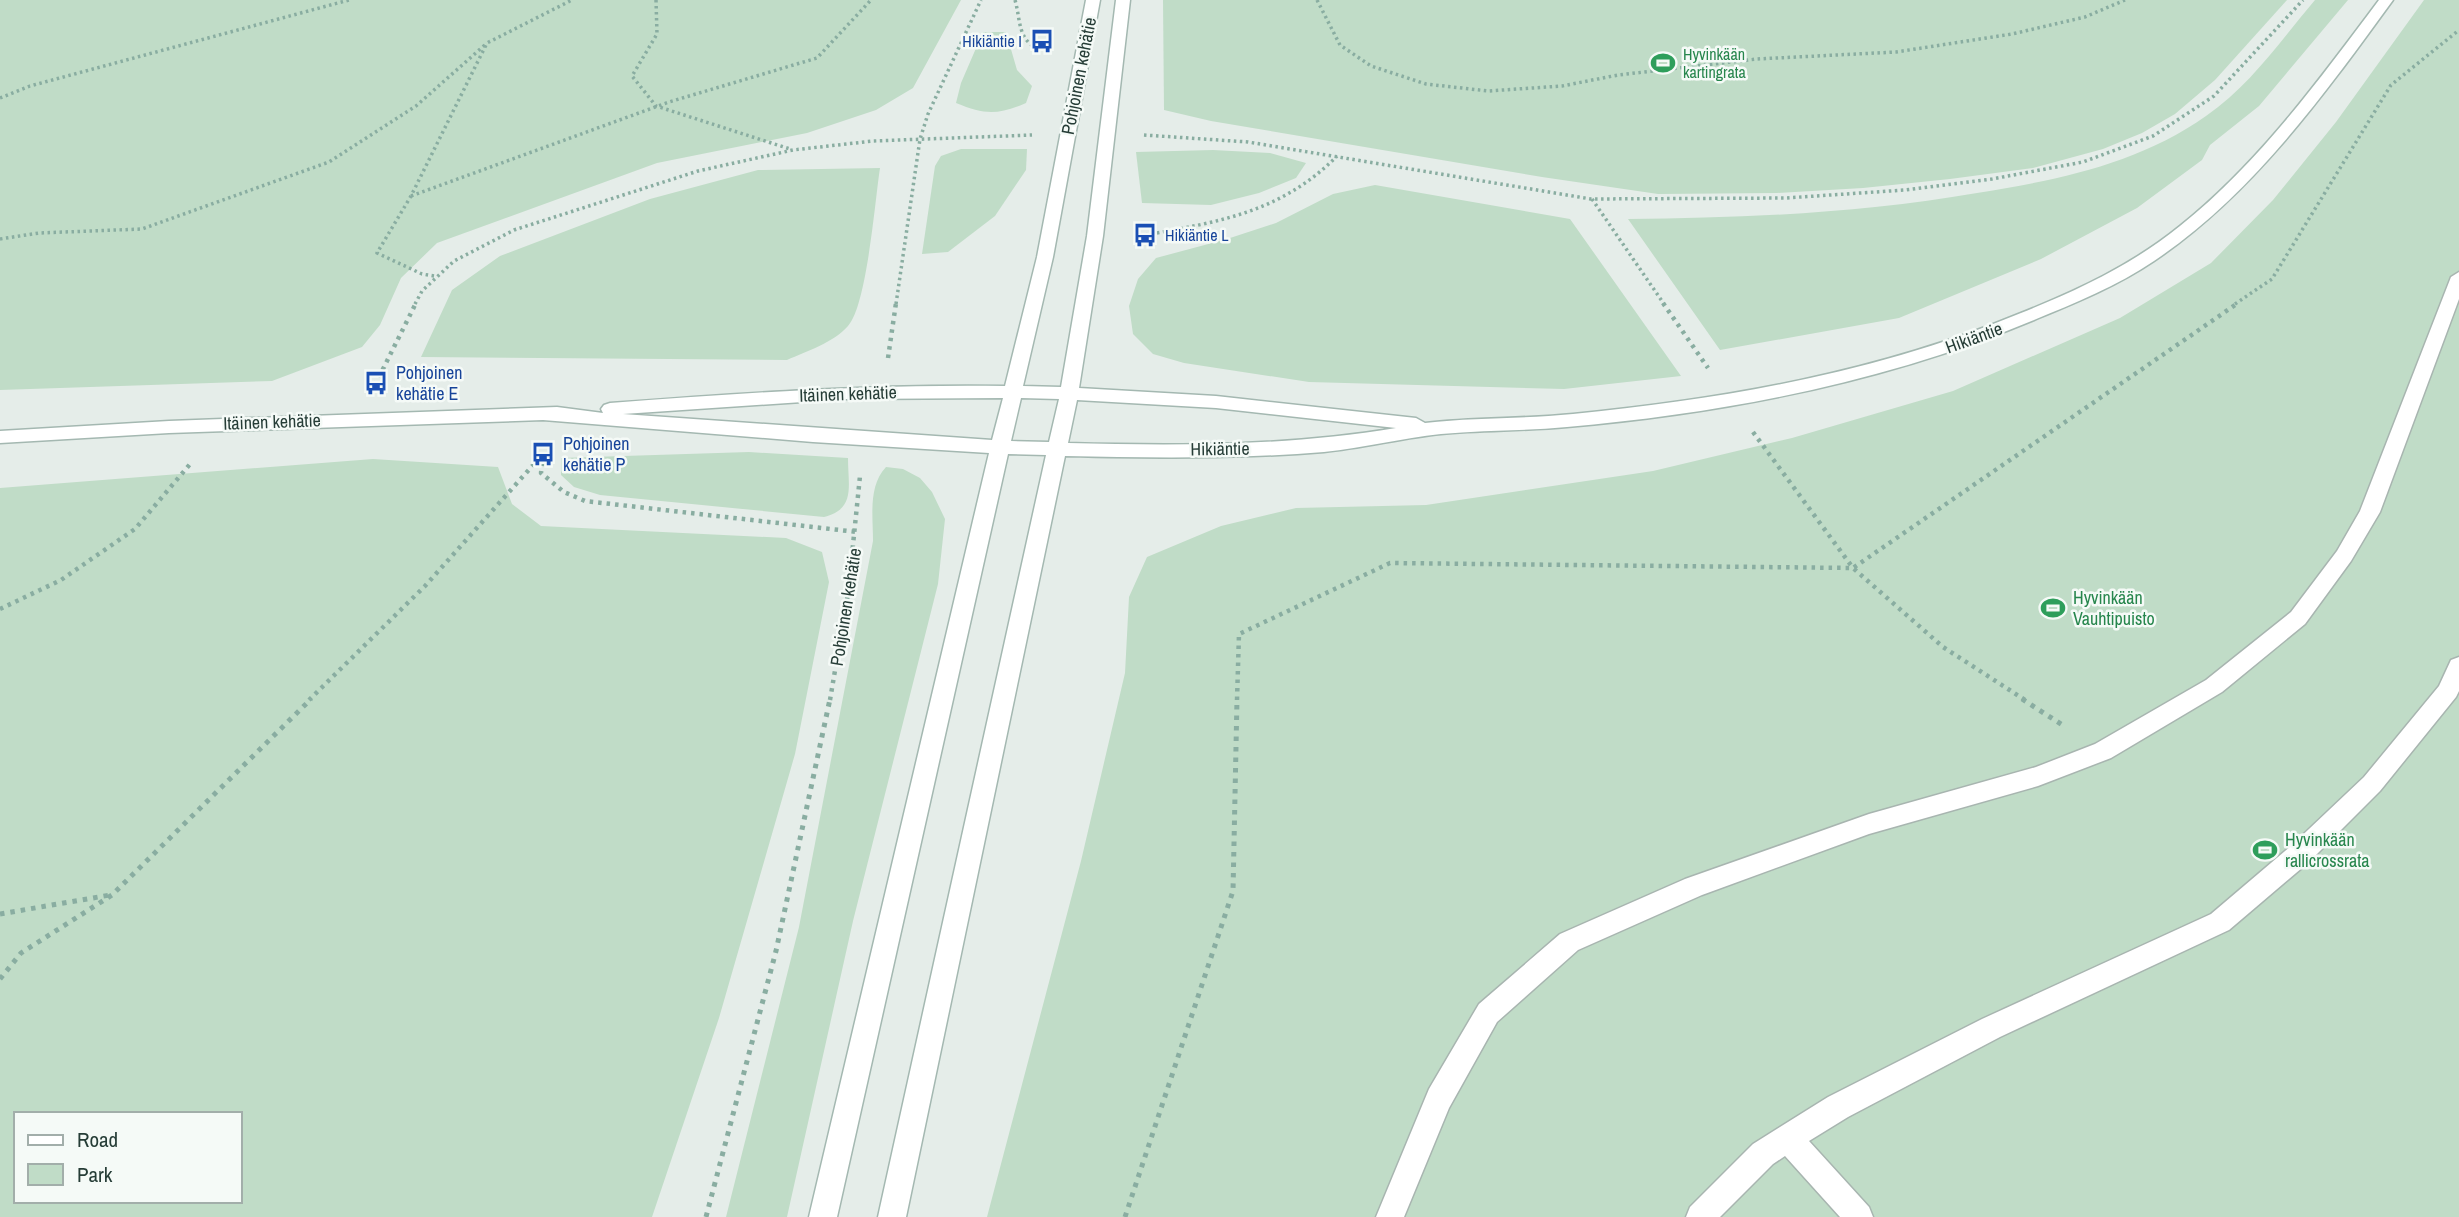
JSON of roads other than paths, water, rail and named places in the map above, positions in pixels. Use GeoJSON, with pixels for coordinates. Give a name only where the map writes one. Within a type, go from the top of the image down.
{"type":"FeatureCollection","features":[{"type":"Feature","properties":{"kind":"main road","name":"Pohjoinen kehätie"},"geometry":{"type":"LineString","coordinates":[[823,1217],[999,445],[1045,257],[1093,0]]}},
{"type":"Feature","properties":{"kind":"main road","name":"Pohjoinen kehätie"},"geometry":{"type":"LineString","coordinates":[[892,1217],[1069,393],[1095,236],[1123,0]]}},
{"type":"Feature","properties":{"kind":"main road","name":"Hikiäntie"},"geometry":{"type":"LineString","coordinates":[[999,445],[1144,450],[1257,448],[1338,444],[1439,428],[1567,422],[1703,406],[1762,396],[1848,376],[1961,344],[2064,301],[2148,257],[2195,223],[2242,178],[2286,128],[2386,0]]}},
{"type":"Feature","properties":{"kind":"main road"},"geometry":{"type":"LineString","coordinates":[[1390,1217],[1439,1099],[1488,1013],[1569,942],[1694,887],[1869,824],[2038,776],[2103,751],[2214,686],[2298,618],[2344,556],[2370,512],[2459,277]]}},
{"type":"Feature","properties":{"kind":"main road","name":"Itäinen kehätie"},"geometry":{"type":"LineString","coordinates":[[0,436],[224,424],[545,414],[880,392],[1069,393]]}},
{"type":"Feature","properties":{"kind":"main road","name":"Hikiäntie"},"geometry":{"type":"LineString","coordinates":[[1069,393],[1219,401],[1315,410],[1439,428]]}},
{"type":"Feature","properties":{"kind":"main road","name":"Itäinen kehätie"},"geometry":{"type":"LineString","coordinates":[[545,414],[865,441],[999,445]]}},
{"type":"Feature","properties":{"kind":"main road"},"geometry":{"type":"LineString","coordinates":[[1700,1217],[1763,1154],[1838,1107],[1991,1028],[2220,922],[2300,854],[2372,784],[2448,691],[2459,666]]}},
{"type":"Feature","properties":{"kind":"main road"},"geometry":{"type":"LineString","coordinates":[[1788,1138],[1859,1217]]}},
{"type":"Feature","properties":{"kind":"place","name":"Hikiäntie I"},"geometry":{"type":"Point","coordinates":[1042,41]}},
{"type":"Feature","properties":{"kind":"place","name":"Hyvinkään kartingrata"},"geometry":{"type":"Point","coordinates":[1663,63]}},
{"type":"Feature","properties":{"kind":"place","name":"Hikiäntie L"},"geometry":{"type":"Point","coordinates":[1145,235]}},
{"type":"Feature","properties":{"kind":"place","name":"Pohjoinen kehätie E"},"geometry":{"type":"Point","coordinates":[376,383]}},
{"type":"Feature","properties":{"kind":"place","name":"Pohjoinen kehätie P"},"geometry":{"type":"Point","coordinates":[543,454]}},
{"type":"Feature","properties":{"kind":"place","name":"Hyvinkään Vauhtipuisto"},"geometry":{"type":"Point","coordinates":[2053,608]}},
{"type":"Feature","properties":{"kind":"place","name":"Hyvinkään rallicrossrata"},"geometry":{"type":"Point","coordinates":[2265,850]}}]}
